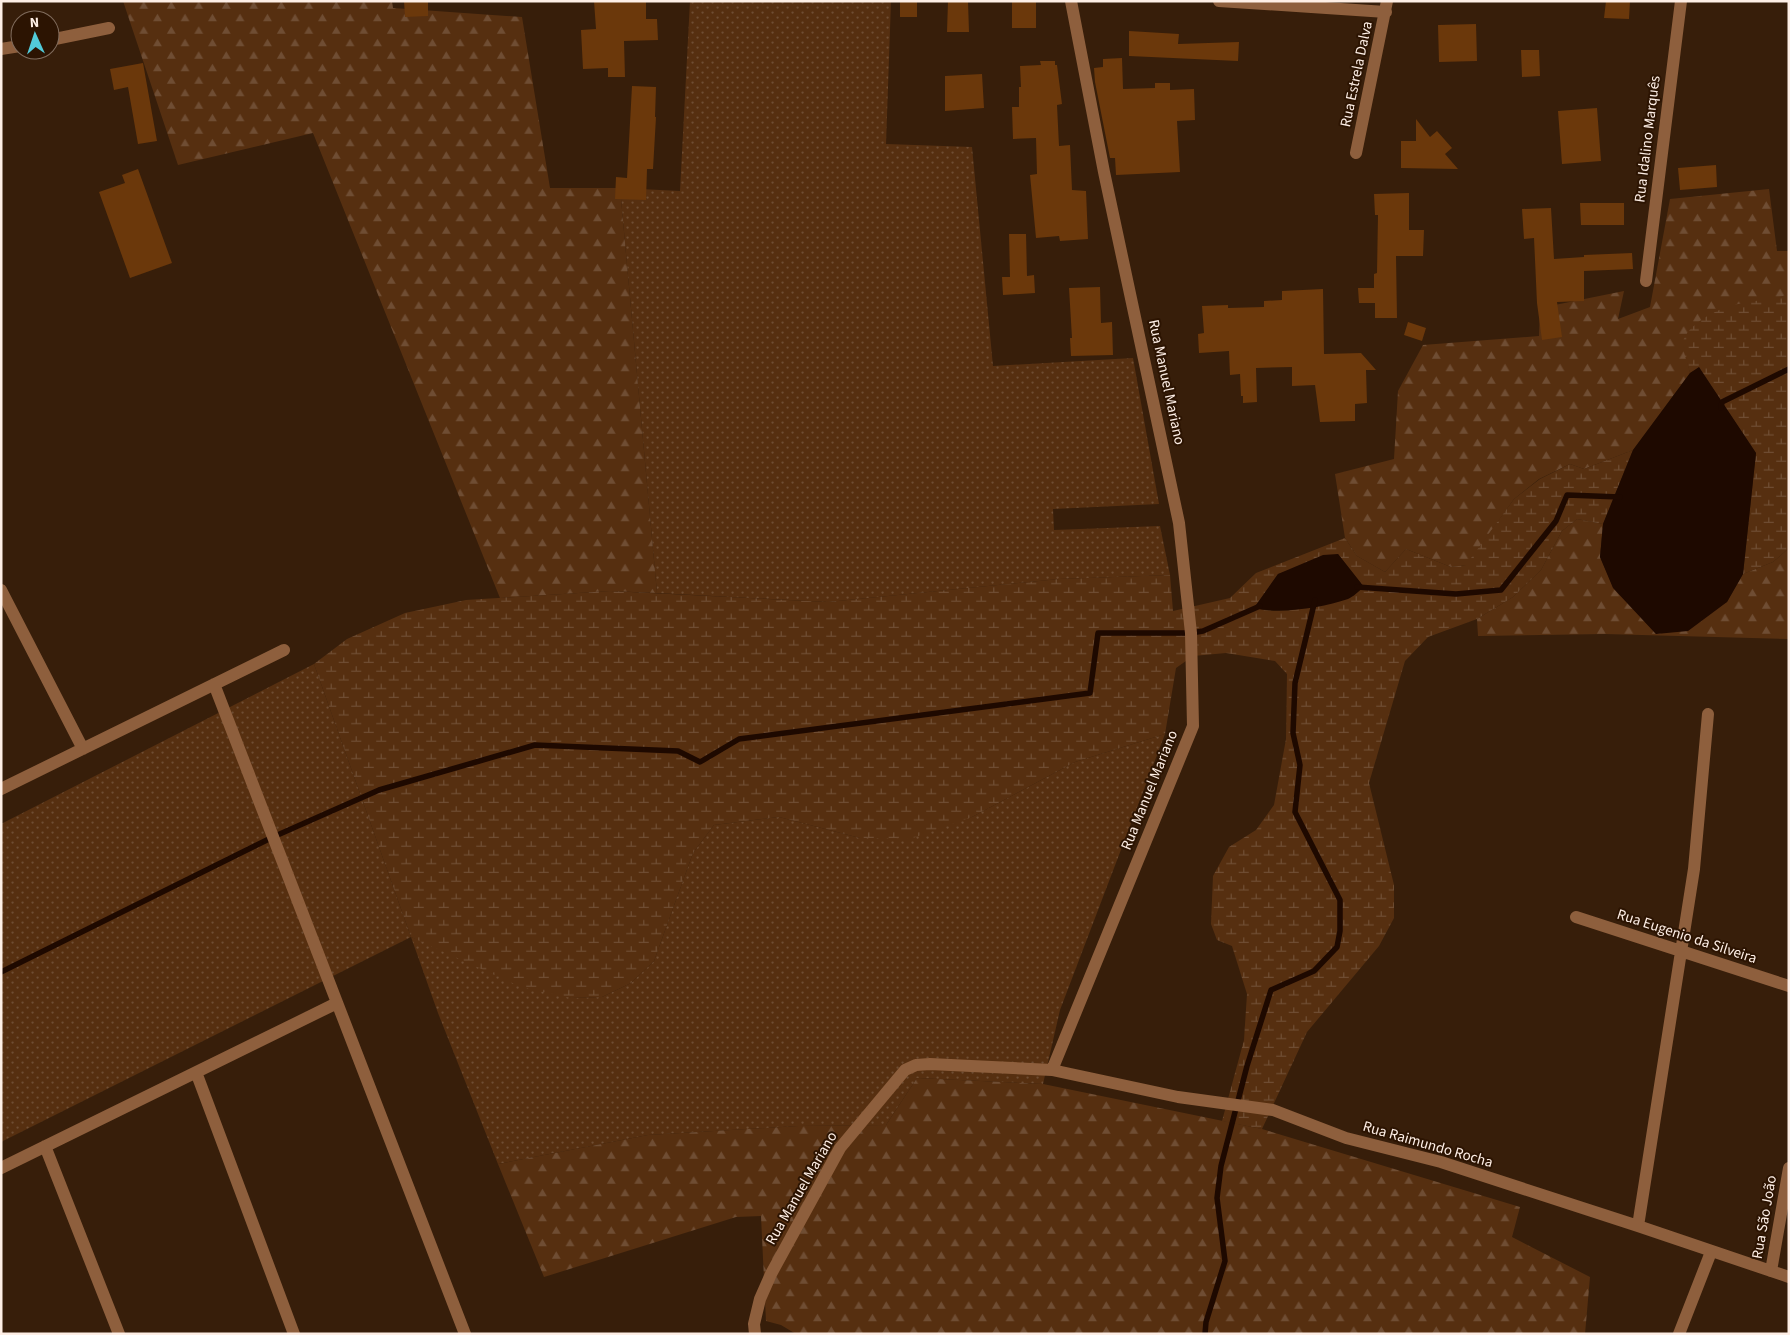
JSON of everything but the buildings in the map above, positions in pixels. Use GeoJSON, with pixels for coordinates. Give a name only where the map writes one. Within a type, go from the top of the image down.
{"type":"FeatureCollection","features":[{"type":"Feature","properties":{"kind":"street","name":"Rua Manuel Mariano"},"geometry":{"type":"LineString","coordinates":[[755,1334],[754,1324],[760,1299],[771,1274],[840,1148],[905,1070],[916,1065],[930,1064],[1052,1070],[1193,726],[1191,633],[1179,523],[1104,172],[1071,1]]}},
{"type":"Feature","properties":{"kind":"street"},"geometry":{"type":"LineString","coordinates":[[1219,1],[1386,6]]}},
{"type":"Feature","properties":{"kind":"street","name":"Rua Idalino Marquês"},"geometry":{"type":"LineString","coordinates":[[1646,281],[1681,1]]}},
{"type":"Feature","properties":{"kind":"street","name":"Rua Estrela Dalva"},"geometry":{"type":"LineString","coordinates":[[1356,153],[1386,6]]}},
{"type":"Feature","properties":{"kind":"street"},"geometry":{"type":"LineString","coordinates":[[60,38],[109,28]]}},
{"type":"Feature","properties":{"kind":"street"},"geometry":{"type":"LineString","coordinates":[[1,590],[82,749]]}},
{"type":"Feature","properties":{"kind":"street"},"geometry":{"type":"LineString","coordinates":[[1,789],[284,650]]}},
{"type":"Feature","properties":{"kind":"street"},"geometry":{"type":"LineString","coordinates":[[214,684],[465,1334]]}},
{"type":"Feature","properties":{"kind":"street"},"geometry":{"type":"LineString","coordinates":[[1638,1226],[1694,869],[1708,714]]}},
{"type":"Feature","properties":{"kind":"street","name":"Rua Eugenio da Silveira"},"geometry":{"type":"LineString","coordinates":[[1576,917],[1789,986]]}},
{"type":"Feature","properties":{"kind":"street"},"geometry":{"type":"LineString","coordinates":[[1,1168],[337,1003]]}},
{"type":"Feature","properties":{"kind":"street","name":"Rua Raimundo Rocha"},"geometry":{"type":"LineString","coordinates":[[1052,1070],[1178,1098],[1273,1110],[1346,1138],[1441,1162],[1789,1277]]}},
{"type":"Feature","properties":{"kind":"street"},"geometry":{"type":"LineString","coordinates":[[196,1072],[294,1334]]}},
{"type":"Feature","properties":{"kind":"street"},"geometry":{"type":"LineString","coordinates":[[45,1146],[119,1334]]}},
{"type":"Feature","properties":{"kind":"street","name":"Rua São João"},"geometry":{"type":"LineString","coordinates":[[1770,1271],[1789,1168]]}},
{"type":"Feature","properties":{"kind":"street"},"geometry":{"type":"LineString","coordinates":[[1679,1334],[1711,1252]]}},
{"type":"Feature","properties":{"kind":"green space"},"geometry":{"type":"Polygon","coordinates":[[[123,1],[392,1],[393,8],[522,17],[550,188],[620,188],[657,593],[610,591],[500,598],[313,133],[178,165],[123,1]]]}},
{"type":"Feature","properties":{"kind":"green space"},"geometry":{"type":"Polygon","coordinates":[[[690,1],[891,1],[886,144],[972,147],[993,366],[1133,358],[1159,504],[1053,509],[1054,530],[1160,526],[1170,575],[1059,579],[828,602],[657,593],[620,188],[680,191],[690,1]]]}},
{"type":"Feature","properties":{"kind":"green space"},"geometry":{"type":"Polygon","coordinates":[[[1769,189],[1777,251],[1789,251],[1789,294],[1683,344],[1690,373],[1633,450],[1584,469],[1570,464],[1539,479],[1514,499],[1467,565],[1451,567],[1406,549],[1385,572],[1357,556],[1345,538],[1335,474],[1394,459],[1398,391],[1423,345],[1539,336],[1540,308],[1624,291],[1618,319],[1650,307],[1670,199],[1769,189]]]}},
{"type":"Feature","properties":{"kind":"green space"},"geometry":{"type":"Polygon","coordinates":[[[1789,294],[1789,548],[1773,562],[1743,574],[1756,453],[1699,368],[1690,373],[1683,342],[1696,324],[1717,311],[1738,304],[1789,294]]]}},
{"type":"Feature","properties":{"kind":"green space"},"geometry":{"type":"Polygon","coordinates":[[[1633,450],[1603,524],[1577,519],[1562,531],[1541,570],[1513,597],[1477,619],[1428,637],[1405,661],[1369,783],[1394,885],[1394,918],[1379,946],[1307,1032],[1262,1129],[1222,1121],[1244,1040],[1247,994],[1232,946],[1217,940],[1211,924],[1213,876],[1229,847],[1256,830],[1274,805],[1286,739],[1287,674],[1275,661],[1226,653],[1193,656],[1176,668],[1165,734],[1075,762],[972,817],[910,839],[860,838],[779,817],[714,825],[693,853],[654,961],[631,983],[602,997],[571,998],[521,987],[411,937],[314,664],[347,639],[405,613],[466,600],[610,591],[828,602],[1059,579],[1170,575],[1173,611],[1230,598],[1256,573],[1345,538],[1357,556],[1385,572],[1406,549],[1451,567],[1466,565],[1514,499],[1540,479],[1570,464],[1584,469],[1633,450]],[[1338,554],[1278,574],[1254,608],[1268,611],[1296,609],[1324,602],[1364,587],[1338,554]]]}},
{"type":"Feature","properties":{"kind":"green space"},"geometry":{"type":"Polygon","coordinates":[[[1577,519],[1603,524],[1600,557],[1613,587],[1656,634],[1727,602],[1743,574],[1773,562],[1789,548],[1789,639],[1605,634],[1478,636],[1477,619],[1513,597],[1541,570],[1562,531],[1577,519]]]}},
{"type":"Feature","properties":{"kind":"green space"},"geometry":{"type":"Polygon","coordinates":[[[314,664],[411,937],[1,1142],[1,824],[314,664]]]}},
{"type":"Feature","properties":{"kind":"green space"},"geometry":{"type":"Polygon","coordinates":[[[1165,734],[1060,1010],[1043,1084],[917,1078],[886,1125],[798,1126],[648,1135],[498,1164],[438,1013],[411,937],[571,998],[602,997],[631,983],[654,961],[693,853],[714,825],[779,817],[860,838],[972,817],[1075,762],[1165,734]]]}},
{"type":"Feature","properties":{"kind":"green space"},"geometry":{"type":"Polygon","coordinates":[[[917,1078],[1043,1084],[1262,1129],[1520,1207],[1512,1237],[1590,1277],[1585,1334],[796,1334],[781,1325],[766,1321],[761,1216],[736,1217],[544,1277],[498,1164],[648,1135],[798,1126],[886,1125],[917,1078]]]}},
{"type":"Feature","properties":{"kind":"shaded area"},"geometry":{"type":"Polygon","coordinates":[[[1699,367],[1756,453],[1743,574],[1727,602],[1688,631],[1656,634],[1613,588],[1600,557],[1603,524],[1633,450],[1690,373],[1699,367]]]}},
{"type":"Feature","properties":{"kind":"shaded area"},"geometry":{"type":"Polygon","coordinates":[[[1338,554],[1364,587],[1352,597],[1326,605],[1301,609],[1264,610],[1254,608],[1278,574],[1323,555],[1338,554]]]}},
{"type":"Feature","properties":{"kind":"waterway"},"geometry":{"type":"LineString","coordinates":[[1721,408],[1722,402],[1789,369]]}},
{"type":"Feature","properties":{"kind":"waterway"},"geometry":{"type":"LineString","coordinates":[[1357,587],[1456,594],[1501,590],[1556,521],[1567,495],[1620,497]]}},
{"type":"Feature","properties":{"kind":"waterway"},"geometry":{"type":"LineString","coordinates":[[1205,1334],[1206,1322],[1225,1261],[1217,1198],[1221,1166],[1247,1066],[1271,990],[1314,971],[1337,947],[1340,931],[1340,900],[1295,812],[1300,765],[1293,733],[1295,683],[1315,600]]}},
{"type":"Feature","properties":{"kind":"waterway"},"geometry":{"type":"LineString","coordinates":[[1,972],[273,837],[379,790],[535,745],[678,751],[700,762],[739,739],[1090,693],[1098,633],[1191,633],[1203,631],[1260,606]]}}]}
